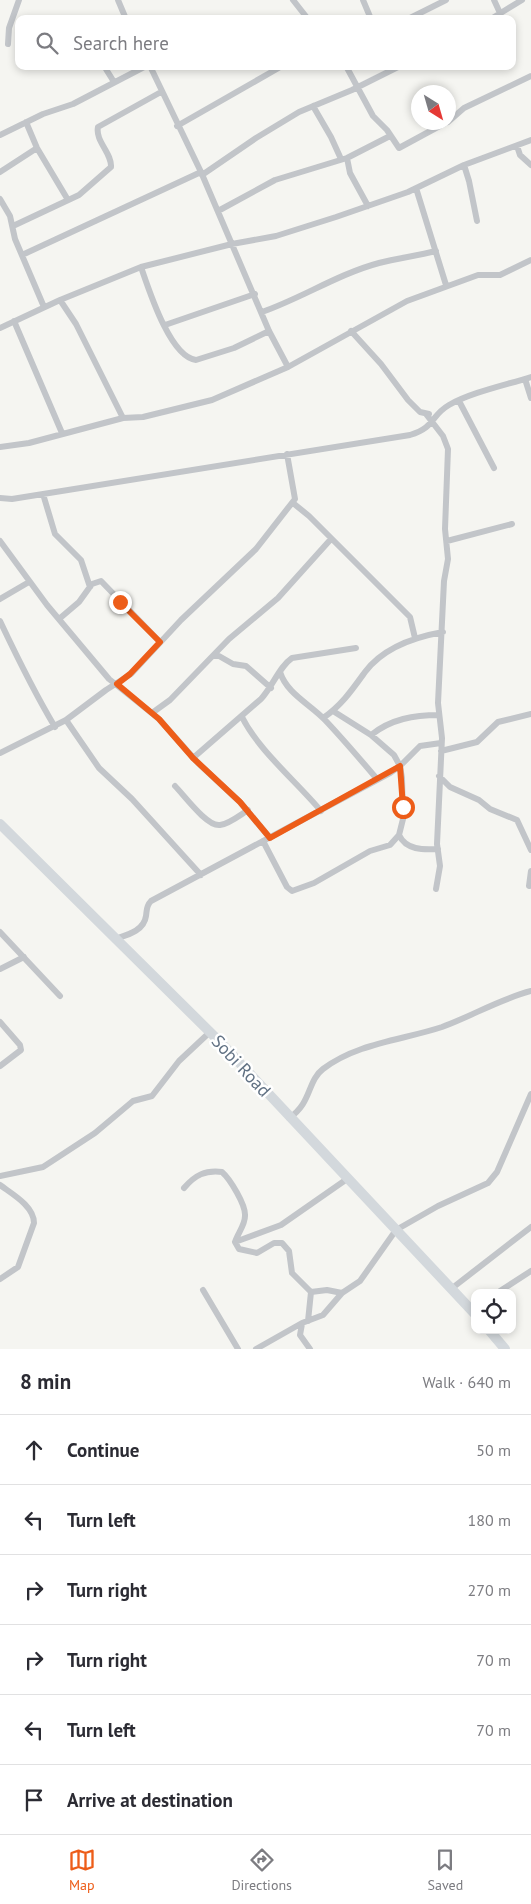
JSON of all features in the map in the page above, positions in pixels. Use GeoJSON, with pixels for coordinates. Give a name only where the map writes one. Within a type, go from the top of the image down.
{"type":"FeatureCollection","features":[{"type":"Feature","properties":{"kind":"highway","name":"Sobi Road"},"geometry":{"type":"LineString","coordinates":[[0,824],[220,1042],[471,1309]]}},
{"type":"Feature","properties":{"kind":"highway"},"geometry":{"type":"LineString","coordinates":[[492,1334],[505,1349]]}},
{"type":"Feature","properties":{"kind":"street"},"geometry":{"type":"LineString","coordinates":[[8,44],[9,28],[19,0]]}},
{"type":"Feature","properties":{"kind":"street"},"geometry":{"type":"LineString","coordinates":[[118,0],[124,15]]}},
{"type":"Feature","properties":{"kind":"street"},"geometry":{"type":"LineString","coordinates":[[293,0],[305,15]]}},
{"type":"Feature","properties":{"kind":"street"},"geometry":{"type":"LineString","coordinates":[[363,0],[369,15]]}},
{"type":"Feature","properties":{"kind":"street"},"geometry":{"type":"LineString","coordinates":[[416,15],[446,0]]}},
{"type":"Feature","properties":{"kind":"street"},"geometry":{"type":"LineString","coordinates":[[494,0],[500,13]]}},
{"type":"Feature","properties":{"kind":"street"},"geometry":{"type":"LineString","coordinates":[[497,15],[522,0]]}},
{"type":"Feature","properties":{"kind":"street"},"geometry":{"type":"LineString","coordinates":[[106,70],[114,82]]}},
{"type":"Feature","properties":{"kind":"street"},"geometry":{"type":"LineString","coordinates":[[0,135],[26,122],[73,104],[138,70]]}},
{"type":"Feature","properties":{"kind":"street"},"geometry":{"type":"LineString","coordinates":[[152,70],[177,126],[202,174],[255,294],[269,331],[288,367]]}},
{"type":"Feature","properties":{"kind":"street"},"geometry":{"type":"LineString","coordinates":[[177,126],[275,70]]}},
{"type":"Feature","properties":{"kind":"street"},"geometry":{"type":"LineString","coordinates":[[348,70],[373,116],[400,149],[434,130]]}},
{"type":"Feature","properties":{"kind":"street"},"geometry":{"type":"LineString","coordinates":[[22,255],[202,174],[256,138],[313,106],[358,87],[386,70]]}},
{"type":"Feature","properties":{"kind":"street"},"geometry":{"type":"LineString","coordinates":[[456,115],[464,108],[531,76]]}},
{"type":"Feature","properties":{"kind":"street"},"geometry":{"type":"LineString","coordinates":[[13,226],[79,195],[111,167],[112,160],[99,136],[98,127],[161,92]]}},
{"type":"Feature","properties":{"kind":"street"},"geometry":{"type":"LineString","coordinates":[[313,106],[344,159],[368,206]]}},
{"type":"Feature","properties":{"kind":"street"},"geometry":{"type":"LineString","coordinates":[[26,122],[37,148],[68,200]]}},
{"type":"Feature","properties":{"kind":"street"},"geometry":{"type":"LineString","coordinates":[[218,211],[275,180],[344,159],[390,136]]}},
{"type":"Feature","properties":{"kind":"street"},"geometry":{"type":"LineString","coordinates":[[0,328],[60,300],[141,267],[232,244],[276,236],[416,188],[464,166],[531,140]]}},
{"type":"Feature","properties":{"kind":"street"},"geometry":{"type":"LineString","coordinates":[[517,146],[520,155],[531,165]]}},
{"type":"Feature","properties":{"kind":"street"},"geometry":{"type":"LineString","coordinates":[[0,172],[37,148]]}},
{"type":"Feature","properties":{"kind":"street"},"geometry":{"type":"LineString","coordinates":[[464,166],[477,221]]}},
{"type":"Feature","properties":{"kind":"street"},"geometry":{"type":"LineString","coordinates":[[416,188],[446,285]]}},
{"type":"Feature","properties":{"kind":"street"},"geometry":{"type":"LineString","coordinates":[[0,199],[13,226],[15,239],[44,307]]}},
{"type":"Feature","properties":{"kind":"street"},"geometry":{"type":"LineString","coordinates":[[262,312],[289,303],[332,281],[379,263],[412,258],[436,251]]}},
{"type":"Feature","properties":{"kind":"street"},"geometry":{"type":"LineString","coordinates":[[0,447],[28,443],[123,418],[142,417],[212,400],[288,367],[389,309],[446,285],[484,273],[500,275],[531,260]]}},
{"type":"Feature","properties":{"kind":"street"},"geometry":{"type":"LineString","coordinates":[[141,267],[154,304],[184,356],[196,360],[234,348],[269,331]]}},
{"type":"Feature","properties":{"kind":"street"},"geometry":{"type":"LineString","coordinates":[[165,326],[255,294]]}},
{"type":"Feature","properties":{"kind":"street"},"geometry":{"type":"LineString","coordinates":[[60,300],[76,324],[123,418]]}},
{"type":"Feature","properties":{"kind":"street"},"geometry":{"type":"LineString","coordinates":[[14,321],[62,434]]}},
{"type":"Feature","properties":{"kind":"street"},"geometry":{"type":"LineString","coordinates":[[351,331],[420,412],[426,414],[437,413],[459,401],[528,378],[531,398]]}},
{"type":"Feature","properties":{"kind":"street"},"geometry":{"type":"LineString","coordinates":[[459,401],[494,468]]}},
{"type":"Feature","properties":{"kind":"street"},"geometry":{"type":"LineString","coordinates":[[0,498],[12,499],[410,434],[423,431],[437,413]]}},
{"type":"Feature","properties":{"kind":"street"},"geometry":{"type":"LineString","coordinates":[[426,414],[431,423],[443,436],[448,449],[445,529],[447,541],[439,714],[442,743],[439,776],[438,849],[440,866],[436,889]]}},
{"type":"Feature","properties":{"kind":"street"},"geometry":{"type":"LineString","coordinates":[[0,753],[55,727],[130,674],[160,642],[256,549],[295,499],[287,454]]}},
{"type":"Feature","properties":{"kind":"street"},"geometry":{"type":"LineString","coordinates":[[43,494],[55,534],[81,560],[90,586]]}},
{"type":"Feature","properties":{"kind":"street"},"geometry":{"type":"LineString","coordinates":[[293,503],[410,617],[415,638]]}},
{"type":"Feature","properties":{"kind":"street"},"geometry":{"type":"LineString","coordinates":[[447,541],[512,524]]}},
{"type":"Feature","properties":{"kind":"street"},"geometry":{"type":"LineString","coordinates":[[152,713],[170,700],[229,639],[278,598],[331,539]]}},
{"type":"Feature","properties":{"kind":"street"},"geometry":{"type":"LineString","coordinates":[[0,541],[29,582],[109,680],[117,684],[152,713],[193,758],[248,810],[266,839],[287,887],[292,891],[314,883],[370,851],[390,846],[399,835],[403,807],[400,766],[388,748],[370,734],[333,711]]}},
{"type":"Feature","properties":{"kind":"street"},"geometry":{"type":"LineString","coordinates":[[59,619],[79,602],[90,586],[97,581],[101,582],[160,642]]}},
{"type":"Feature","properties":{"kind":"street"},"geometry":{"type":"LineString","coordinates":[[0,599],[29,582]]}},
{"type":"Feature","properties":{"kind":"street"},"geometry":{"type":"LineString","coordinates":[[0,621],[24,673],[55,727]]}},
{"type":"Feature","properties":{"kind":"street"},"geometry":{"type":"LineString","coordinates":[[323,718],[333,711],[374,663],[415,638],[443,632]]}},
{"type":"Feature","properties":{"kind":"street"},"geometry":{"type":"LineString","coordinates":[[193,758],[234,724],[272,686],[286,662],[292,658],[356,648]]}},
{"type":"Feature","properties":{"kind":"street"},"geometry":{"type":"LineString","coordinates":[[213,656],[219,656],[233,664],[246,666],[272,686]]}},
{"type":"Feature","properties":{"kind":"street"},"geometry":{"type":"LineString","coordinates":[[280,672],[283,682],[308,707],[323,718],[377,779]]}},
{"type":"Feature","properties":{"kind":"street"},"geometry":{"type":"LineString","coordinates":[[272,686],[283,682]]}},
{"type":"Feature","properties":{"kind":"street"},"geometry":{"type":"LineString","coordinates":[[370,734],[398,720],[416,715],[439,714]]}},
{"type":"Feature","properties":{"kind":"street"},"geometry":{"type":"LineString","coordinates":[[441,751],[477,742],[498,722],[531,714]]}},
{"type":"Feature","properties":{"kind":"street"},"geometry":{"type":"LineString","coordinates":[[242,716],[247,726],[321,811]]}},
{"type":"Feature","properties":{"kind":"street"},"geometry":{"type":"LineString","coordinates":[[66,720],[99,768],[132,798],[201,875]]}},
{"type":"Feature","properties":{"kind":"street"},"geometry":{"type":"LineString","coordinates":[[234,724],[247,726]]}},
{"type":"Feature","properties":{"kind":"street"},"geometry":{"type":"LineString","coordinates":[[115,939],[142,926],[145,922],[148,904],[151,901],[321,811],[400,766],[420,746],[442,743]]}},
{"type":"Feature","properties":{"kind":"street"},"geometry":{"type":"LineString","coordinates":[[439,776],[450,787],[479,800],[490,809],[517,820],[531,850]]}},
{"type":"Feature","properties":{"kind":"street"},"geometry":{"type":"LineString","coordinates":[[175,786],[200,814],[216,825],[222,825],[248,810]]}},
{"type":"Feature","properties":{"kind":"street"},"geometry":{"type":"LineString","coordinates":[[399,835],[401,840],[416,849],[438,849]]}},
{"type":"Feature","properties":{"kind":"street"},"geometry":{"type":"LineString","coordinates":[[529,886],[531,871]]}},
{"type":"Feature","properties":{"kind":"street"},"geometry":{"type":"LineString","coordinates":[[0,932],[60,996]]}},
{"type":"Feature","properties":{"kind":"street"},"geometry":{"type":"LineString","coordinates":[[0,969],[24,957]]}},
{"type":"Feature","properties":{"kind":"street"},"geometry":{"type":"LineString","coordinates":[[290,1118],[305,1105],[317,1074],[339,1058],[360,1050],[441,1027],[531,992]]}},
{"type":"Feature","properties":{"kind":"street"},"geometry":{"type":"LineString","coordinates":[[0,1022],[20,1044],[21,1050],[0,1066]]}},
{"type":"Feature","properties":{"kind":"street"},"geometry":{"type":"LineString","coordinates":[[0,1176],[43,1167],[95,1133],[133,1100],[152,1096],[179,1061],[210,1032]]}},
{"type":"Feature","properties":{"kind":"street"},"geometry":{"type":"LineString","coordinates":[[256,1349],[305,1322],[323,1315],[342,1293],[360,1281],[396,1230],[438,1206],[488,1183],[494,1178],[531,1094]]}},
{"type":"Feature","properties":{"kind":"street"},"geometry":{"type":"LineString","coordinates":[[184,1188],[192,1179],[203,1172],[222,1172],[228,1178],[246,1215],[235,1242]]}},
{"type":"Feature","properties":{"kind":"street"},"geometry":{"type":"LineString","coordinates":[[235,1242],[281,1225],[347,1179]]}},
{"type":"Feature","properties":{"kind":"street"},"geometry":{"type":"LineString","coordinates":[[0,1185],[18,1198],[30,1211],[34,1217],[34,1223],[18,1267],[0,1279]]}},
{"type":"Feature","properties":{"kind":"street"},"geometry":{"type":"LineString","coordinates":[[451,1289],[531,1228]]}},
{"type":"Feature","properties":{"kind":"street"},"geometry":{"type":"LineString","coordinates":[[235,1242],[239,1249],[257,1254],[274,1243],[282,1243],[289,1251],[292,1273],[311,1292]]}},
{"type":"Feature","properties":{"kind":"street"},"geometry":{"type":"LineString","coordinates":[[503,1289],[531,1272]]}},
{"type":"Feature","properties":{"kind":"street"},"geometry":{"type":"LineString","coordinates":[[202,1290],[238,1349]]}},
{"type":"Feature","properties":{"kind":"street"},"geometry":{"type":"LineString","coordinates":[[311,1292],[327,1290],[342,1293]]}},
{"type":"Feature","properties":{"kind":"street"},"geometry":{"type":"LineString","coordinates":[[310,1349],[300,1335],[305,1322],[311,1292]]}},
{"type":"Feature","properties":{"kind":"route"},"geometry":{"type":"LineString","coordinates":[[120,602],[160,642],[130,674],[117,684],[159,719],[193,758],[240,802],[270,838],[400,766],[403,807]]}}]}
